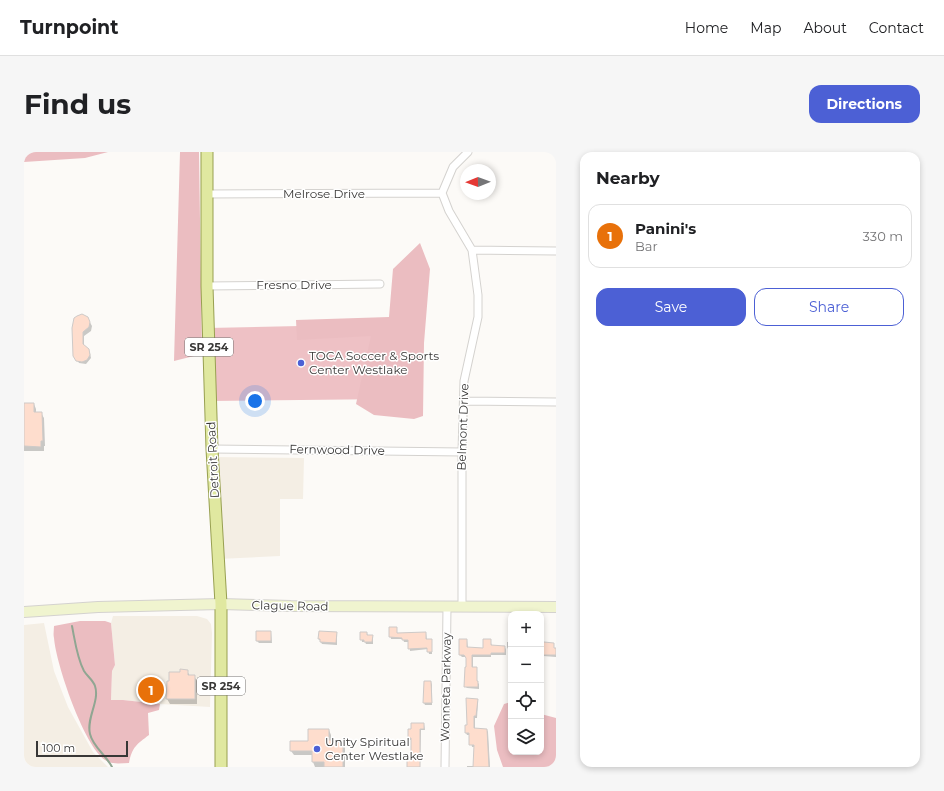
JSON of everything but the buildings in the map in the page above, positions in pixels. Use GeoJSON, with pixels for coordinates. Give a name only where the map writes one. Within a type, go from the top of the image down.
{"type":"FeatureCollection","features":[{"type":"Feature","properties":{"kind":"main road","name":"Detroit Road"},"geometry":{"type":"LineString","coordinates":[[207,152],[207,286],[212,449],[220,604],[221,767]]}},
{"type":"Feature","properties":{"kind":"main road","name":"Clague Road"},"geometry":{"type":"LineString","coordinates":[[24,612],[98,607],[220,604],[291,606],[556,607]]}},
{"type":"Feature","properties":{"kind":"street"},"geometry":{"type":"LineString","coordinates":[[468,152],[453,168],[442,193],[449,211],[472,250],[556,251]]}},
{"type":"Feature","properties":{"kind":"street","name":"Melrose Drive"},"geometry":{"type":"LineString","coordinates":[[206,194],[442,193]]}},
{"type":"Feature","properties":{"kind":"street","name":"Belmont Drive"},"geometry":{"type":"LineString","coordinates":[[462,606],[462,452],[464,381],[478,317],[478,295],[472,250]]}},
{"type":"Feature","properties":{"kind":"street","name":"Fresno Drive"},"geometry":{"type":"LineString","coordinates":[[207,286],[380,284]]}},
{"type":"Feature","properties":{"kind":"street"},"geometry":{"type":"LineString","coordinates":[[464,401],[556,402]]}},
{"type":"Feature","properties":{"kind":"street","name":"Fernwood Drive"},"geometry":{"type":"LineString","coordinates":[[212,449],[462,452]]}},
{"type":"Feature","properties":{"kind":"street","name":"Wonneta Parkway"},"geometry":{"type":"LineString","coordinates":[[445,767],[448,607]]}},
{"type":"Feature","properties":{"kind":"shaded area"},"geometry":{"type":"Polygon","coordinates":[[[24,152],[108,152],[85,158],[24,162],[24,152]]]}},
{"type":"Feature","properties":{"kind":"shaded area"},"geometry":{"type":"Polygon","coordinates":[[[180,152],[199,152],[202,354],[174,361],[180,152]]]}},
{"type":"Feature","properties":{"kind":"shaded area"},"geometry":{"type":"Polygon","coordinates":[[[420,243],[430,269],[424,343],[423,416],[414,419],[374,415],[356,404],[371,336],[297,340],[296,320],[389,317],[393,269],[420,243]]]}},
{"type":"Feature","properties":{"kind":"shaded area","name":"TOCA Soccer & Sports Center Westlake"},"geometry":{"type":"Polygon","coordinates":[[[392,324],[393,399],[210,401],[208,328],[392,324]]]}},
{"type":"Feature","properties":{"kind":"shaded area"},"geometry":{"type":"Polygon","coordinates":[[[212,457],[304,458],[303,499],[280,499],[280,556],[218,559],[212,457]]]}},
{"type":"Feature","properties":{"kind":"shaded area"},"geometry":{"type":"Polygon","coordinates":[[[113,616],[197,616],[207,619],[211,624],[212,633],[210,707],[111,700],[112,671],[115,665],[111,623],[113,616]]]}},
{"type":"Feature","properties":{"kind":"shaded area"},"geometry":{"type":"Polygon","coordinates":[[[80,621],[105,621],[111,623],[115,665],[112,671],[111,700],[160,704],[159,710],[148,713],[149,735],[136,746],[129,763],[111,763],[105,760],[97,752],[88,739],[80,722],[65,684],[56,650],[54,626],[80,621]]]}},
{"type":"Feature","properties":{"kind":"shaded area"},"geometry":{"type":"Polygon","coordinates":[[[44,623],[54,671],[68,707],[93,752],[108,767],[24,767],[24,625],[44,623]]]}},
{"type":"Feature","properties":{"kind":"shaded area"},"geometry":{"type":"Polygon","coordinates":[[[508,703],[508,755],[544,755],[544,715],[556,718],[556,767],[503,767],[497,750],[494,726],[504,704],[508,703]]]}},
{"type":"Feature","properties":{"kind":"waterway"},"geometry":{"type":"LineString","coordinates":[[72,626],[76,649],[80,661],[84,671],[95,686],[96,698],[90,722],[90,734],[94,743],[112,767]]}},
{"type":"Feature","properties":{"kind":"place","name":"TOCA Soccer & Sports Center Westlake"},"geometry":{"type":"Point","coordinates":[301,363]}},
{"type":"Feature","properties":{"kind":"place","name":"Panini's"},"geometry":{"type":"Point","coordinates":[151,690]}},
{"type":"Feature","properties":{"kind":"place","name":"Unity Spiritual Center Westlake"},"geometry":{"type":"Point","coordinates":[317,749]}}]}
